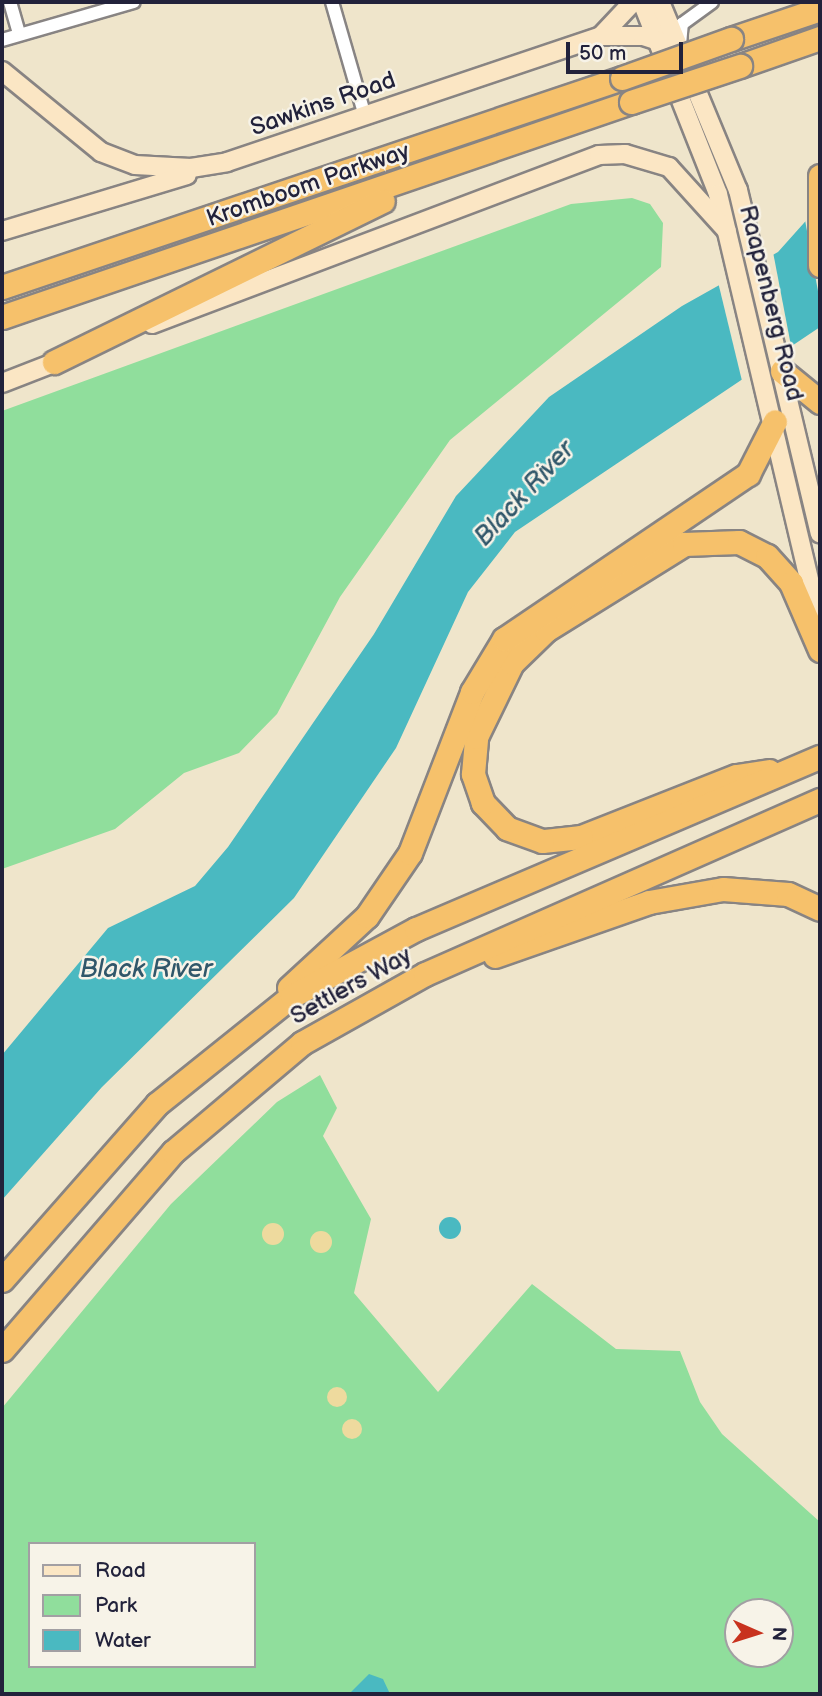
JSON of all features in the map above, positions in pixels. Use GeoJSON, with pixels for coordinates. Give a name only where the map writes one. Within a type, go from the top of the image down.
{"type":"FeatureCollection","features":[{"type":"Feature","properties":{"kind":"highway","name":"Kromboom Parkway"},"geometry":{"type":"LineString","coordinates":[[2,287],[820,9]]}},
{"type":"Feature","properties":{"kind":"highway","name":"Kromboom Parkway"},"geometry":{"type":"LineString","coordinates":[[2,317],[820,38]]}},
{"type":"Feature","properties":{"kind":"highway"},"geometry":{"type":"LineString","coordinates":[[54,362],[242,265],[517,141]]}},
{"type":"Feature","properties":{"kind":"highway"},"geometry":{"type":"LineString","coordinates":[[820,176],[815,231],[820,265]]}},
{"type":"Feature","properties":{"kind":"highway"},"geometry":{"type":"LineString","coordinates":[[2,275],[147,237]]}},
{"type":"Feature","properties":{"kind":"highway"},"geometry":{"type":"LineString","coordinates":[[775,371],[820,402]]}},
{"type":"Feature","properties":{"kind":"highway"},"geometry":{"type":"LineString","coordinates":[[266,1014],[367,916],[410,853],[472,692],[504,639],[748,474],[775,421]]}},
{"type":"Feature","properties":{"kind":"highway"},"geometry":{"type":"LineString","coordinates":[[812,761],[736,776],[581,837],[542,841],[507,828],[483,803],[474,774],[476,737],[512,663],[546,630],[684,544],[739,542],[766,556],[791,583],[820,650]]}},
{"type":"Feature","properties":{"kind":"highway","name":"Settlers Way"},"geometry":{"type":"LineString","coordinates":[[2,1280],[157,1104],[266,1014],[390,941],[812,761]]}},
{"type":"Feature","properties":{"kind":"highway","name":"Settlers Way"},"geometry":{"type":"LineString","coordinates":[[2,1350],[153,1173],[213,1113],[317,1033],[425,974],[813,804]]}},
{"type":"Feature","properties":{"kind":"highway"},"geometry":{"type":"LineString","coordinates":[[425,974],[506,953],[649,902],[723,889],[788,894],[820,909]]}},
{"type":"Feature","properties":{"kind":"main road"},"geometry":{"type":"LineString","coordinates":[[601,36],[633,2]]}},
{"type":"Feature","properties":{"kind":"main road","name":"Raapenberg Road"},"geometry":{"type":"LineString","coordinates":[[642,2],[707,156],[736,266],[775,371],[820,533]]}},
{"type":"Feature","properties":{"kind":"main road","name":"Raapenberg Road"},"geometry":{"type":"LineString","coordinates":[[660,2],[724,149],[756,258],[775,371],[775,421],[820,627]]}},
{"type":"Feature","properties":{"kind":"main road","name":"Sawkins Road"},"geometry":{"type":"LineString","coordinates":[[2,71],[109,155],[161,169],[227,162],[601,36],[657,40],[681,48]]}},
{"type":"Feature","properties":{"kind":"main road"},"geometry":{"type":"LineString","coordinates":[[2,383],[598,155],[625,154],[669,167],[727,231]]}},
{"type":"Feature","properties":{"kind":"main road"},"geometry":{"type":"LineString","coordinates":[[2,231],[227,162]]}},
{"type":"Feature","properties":{"kind":"street"},"geometry":{"type":"LineString","coordinates":[[10,2],[19,33]]}},
{"type":"Feature","properties":{"kind":"street"},"geometry":{"type":"LineString","coordinates":[[2,40],[134,2]]}},
{"type":"Feature","properties":{"kind":"street"},"geometry":{"type":"LineString","coordinates":[[332,2],[365,116]]}},
{"type":"Feature","properties":{"kind":"street"},"geometry":{"type":"LineString","coordinates":[[681,48],[682,24],[712,2]]}},
{"type":"Feature","properties":{"kind":"green space"},"geometry":{"type":"Polygon","coordinates":[[[632,198],[650,204],[663,223],[661,267],[450,440],[340,597],[277,714],[239,753],[184,773],[115,829],[2,869],[2,411],[571,204],[632,198]]]}},
{"type":"Feature","properties":{"kind":"green space"},"geometry":{"type":"Polygon","coordinates":[[[320,1075],[337,1108],[323,1136],[371,1219],[354,1293],[438,1392],[532,1284],[616,1349],[680,1351],[700,1402],[722,1434],[820,1522],[820,1694],[2,1694],[2,1408],[171,1204],[277,1102],[320,1075]]]}},
{"type":"Feature","properties":{"kind":"sand"},"geometry":{"type":"Polygon","coordinates":[[[273,1223],[281,1226],[284,1234],[281,1242],[273,1245],[265,1242],[262,1234],[265,1226],[273,1223]]]}},
{"type":"Feature","properties":{"kind":"sand"},"geometry":{"type":"Polygon","coordinates":[[[321,1231],[331,1238],[332,1242],[325,1252],[321,1253],[311,1246],[310,1242],[317,1232],[321,1231]]]}},
{"type":"Feature","properties":{"kind":"sand"},"geometry":{"type":"Polygon","coordinates":[[[337,1387],[344,1390],[347,1397],[344,1404],[337,1407],[330,1404],[327,1397],[330,1390],[337,1387]]]}},
{"type":"Feature","properties":{"kind":"sand"},"geometry":{"type":"Polygon","coordinates":[[[352,1419],[359,1422],[362,1429],[359,1436],[352,1439],[345,1436],[342,1429],[345,1422],[352,1419]]]}},
{"type":"Feature","properties":{"kind":"water","name":"Black River"},"geometry":{"type":"Polygon","coordinates":[[[820,205],[820,327],[515,532],[468,592],[396,748],[294,898],[102,1087],[2,1200],[2,1055],[108,928],[195,886],[228,847],[374,634],[456,496],[549,397],[682,306],[778,252],[820,205]]]}},
{"type":"Feature","properties":{"kind":"water"},"geometry":{"type":"Polygon","coordinates":[[[450,1217],[458,1220],[461,1228],[458,1236],[450,1239],[442,1236],[439,1228],[442,1220],[450,1217]]]}},
{"type":"Feature","properties":{"kind":"water"},"geometry":{"type":"Polygon","coordinates":[[[369,1674],[383,1679],[390,1694],[349,1694],[369,1674]]]}},
{"type":"Feature","properties":{"kind":"pier"},"geometry":{"type":"Polygon","coordinates":[[[820,202],[820,302],[805,220],[820,202]]]}},
{"type":"Feature","properties":{"kind":"pier"},"geometry":{"type":"Polygon","coordinates":[[[773,252],[792,351],[743,385],[718,282],[773,252]]]}}]}
